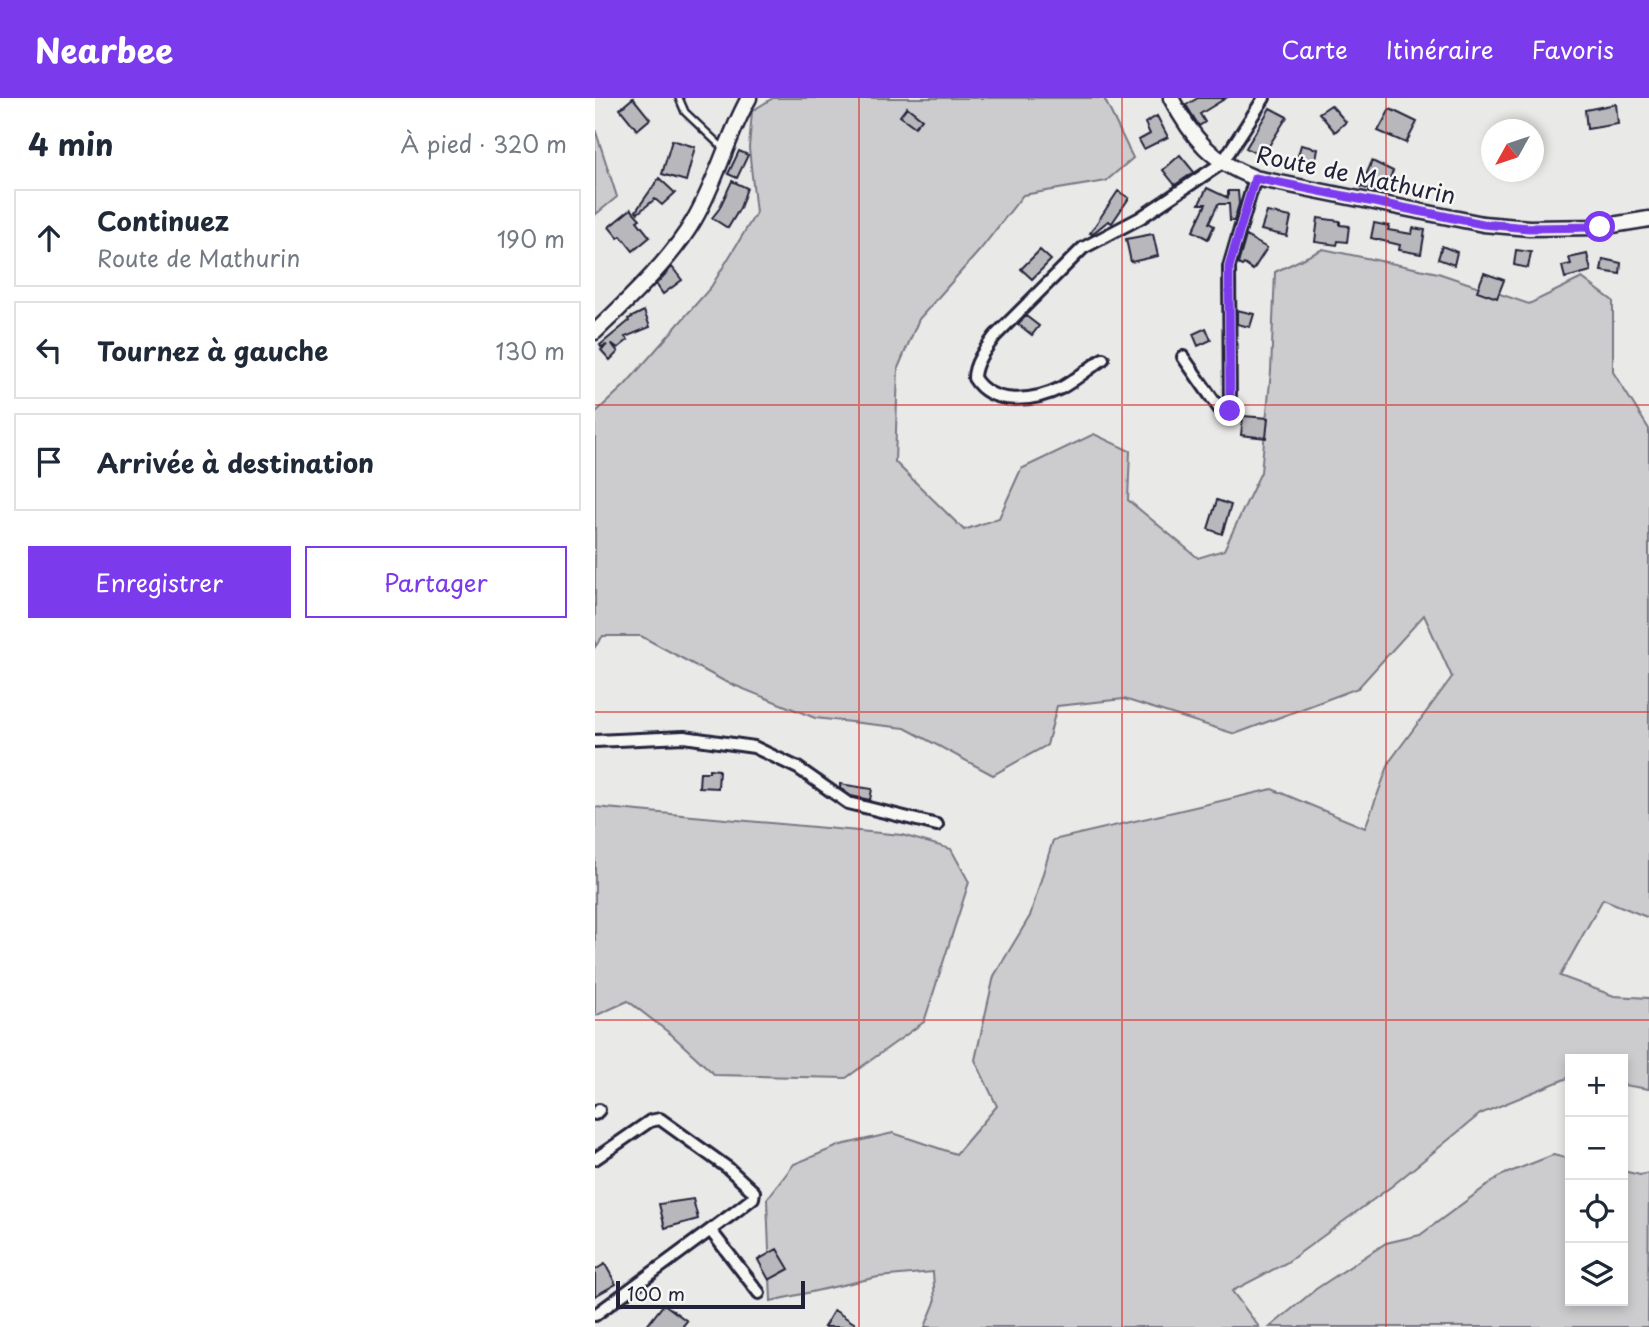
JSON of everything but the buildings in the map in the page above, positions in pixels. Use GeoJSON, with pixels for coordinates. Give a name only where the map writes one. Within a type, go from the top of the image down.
{"type":"FeatureCollection","features":[{"type":"Feature","properties":{"kind":"street"},"geometry":{"type":"LineString","coordinates":[[595,332],[674,251],[713,183],[725,149],[749,98]]}},
{"type":"Feature","properties":{"kind":"street","name":"Route de Mathurin"},"geometry":{"type":"LineString","coordinates":[[1171,98],[1199,141],[1222,163],[1255,178],[1483,224],[1529,228],[1648,223]]}},
{"type":"Feature","properties":{"kind":"street"},"geometry":{"type":"LineString","coordinates":[[1103,359],[1062,387],[1025,398],[995,396],[974,377],[980,359],[995,336],[1075,255],[1140,218],[1222,163],[1264,98]]}},
{"type":"Feature","properties":{"kind":"street"},"geometry":{"type":"LineString","coordinates":[[1183,357],[1223,414],[1228,414],[1229,267],[1255,178]]}},
{"type":"Feature","properties":{"kind":"street"},"geometry":{"type":"LineString","coordinates":[[595,741],[684,737],[754,747],[798,768],[848,803],[937,825]]}},
{"type":"Feature","properties":{"kind":"street"},"geometry":{"type":"LineString","coordinates":[[595,1159],[650,1121],[660,1119],[728,1168],[754,1192],[753,1198],[711,1231],[595,1315]]}},
{"type":"Feature","properties":{"kind":"street"},"geometry":{"type":"LineString","coordinates":[[711,1231],[759,1293]]}},
{"type":"Feature","properties":{"kind":"lane"},"geometry":{"type":"LineString","coordinates":[[678,98],[685,112],[725,149]]}},
{"type":"Feature","properties":{"kind":"shaded area"},"geometry":{"type":"Polygon","coordinates":[[[773,98],[1104,98],[1133,158],[1106,181],[1023,195],[980,250],[919,319],[898,368],[895,462],[964,530],[999,518],[1021,469],[1094,434],[1130,451],[1128,500],[1198,558],[1224,550],[1261,472],[1271,371],[1275,272],[1323,249],[1438,273],[1529,304],[1582,278],[1613,301],[1613,372],[1649,429],[1649,918],[1603,899],[1560,976],[1614,996],[1649,998],[1649,1089],[1628,1086],[1628,1054],[1565,1054],[1565,1079],[1480,1114],[1392,1186],[1286,1263],[1232,1291],[1259,1327],[925,1327],[935,1302],[933,1272],[878,1277],[771,1301],[767,1199],[794,1164],[841,1145],[893,1133],[956,1154],[997,1106],[975,1060],[994,976],[1030,916],[1053,840],[1272,789],[1365,828],[1390,761],[1452,677],[1424,615],[1358,688],[1235,734],[1124,699],[1057,706],[1047,745],[993,775],[905,728],[815,718],[724,681],[641,636],[603,636],[595,647],[595,413],[625,385],[711,287],[756,213],[749,148],[752,111],[773,98]]]}},
{"type":"Feature","properties":{"kind":"shaded area"},"geometry":{"type":"Polygon","coordinates":[[[595,129],[617,197],[595,215],[595,129]]]}},
{"type":"Feature","properties":{"kind":"shaded area"},"geometry":{"type":"Polygon","coordinates":[[[595,807],[902,835],[951,849],[969,882],[924,1022],[846,1078],[715,1075],[672,1035],[628,1001],[595,1016],[595,807]]]}},
{"type":"Feature","properties":{"kind":"shaded area"},"geometry":{"type":"Polygon","coordinates":[[[1553,1155],[1565,1158],[1565,1306],[1628,1306],[1628,1172],[1640,1175],[1649,1173],[1648,1327],[1270,1327],[1316,1289],[1386,1243],[1420,1235],[1500,1176],[1553,1155]]]}},
{"type":"Feature","properties":{"kind":"route"},"geometry":{"type":"LineString","coordinates":[[1230,411],[1229,267],[1255,178],[1483,224],[1529,228],[1600,227]]}}]}
